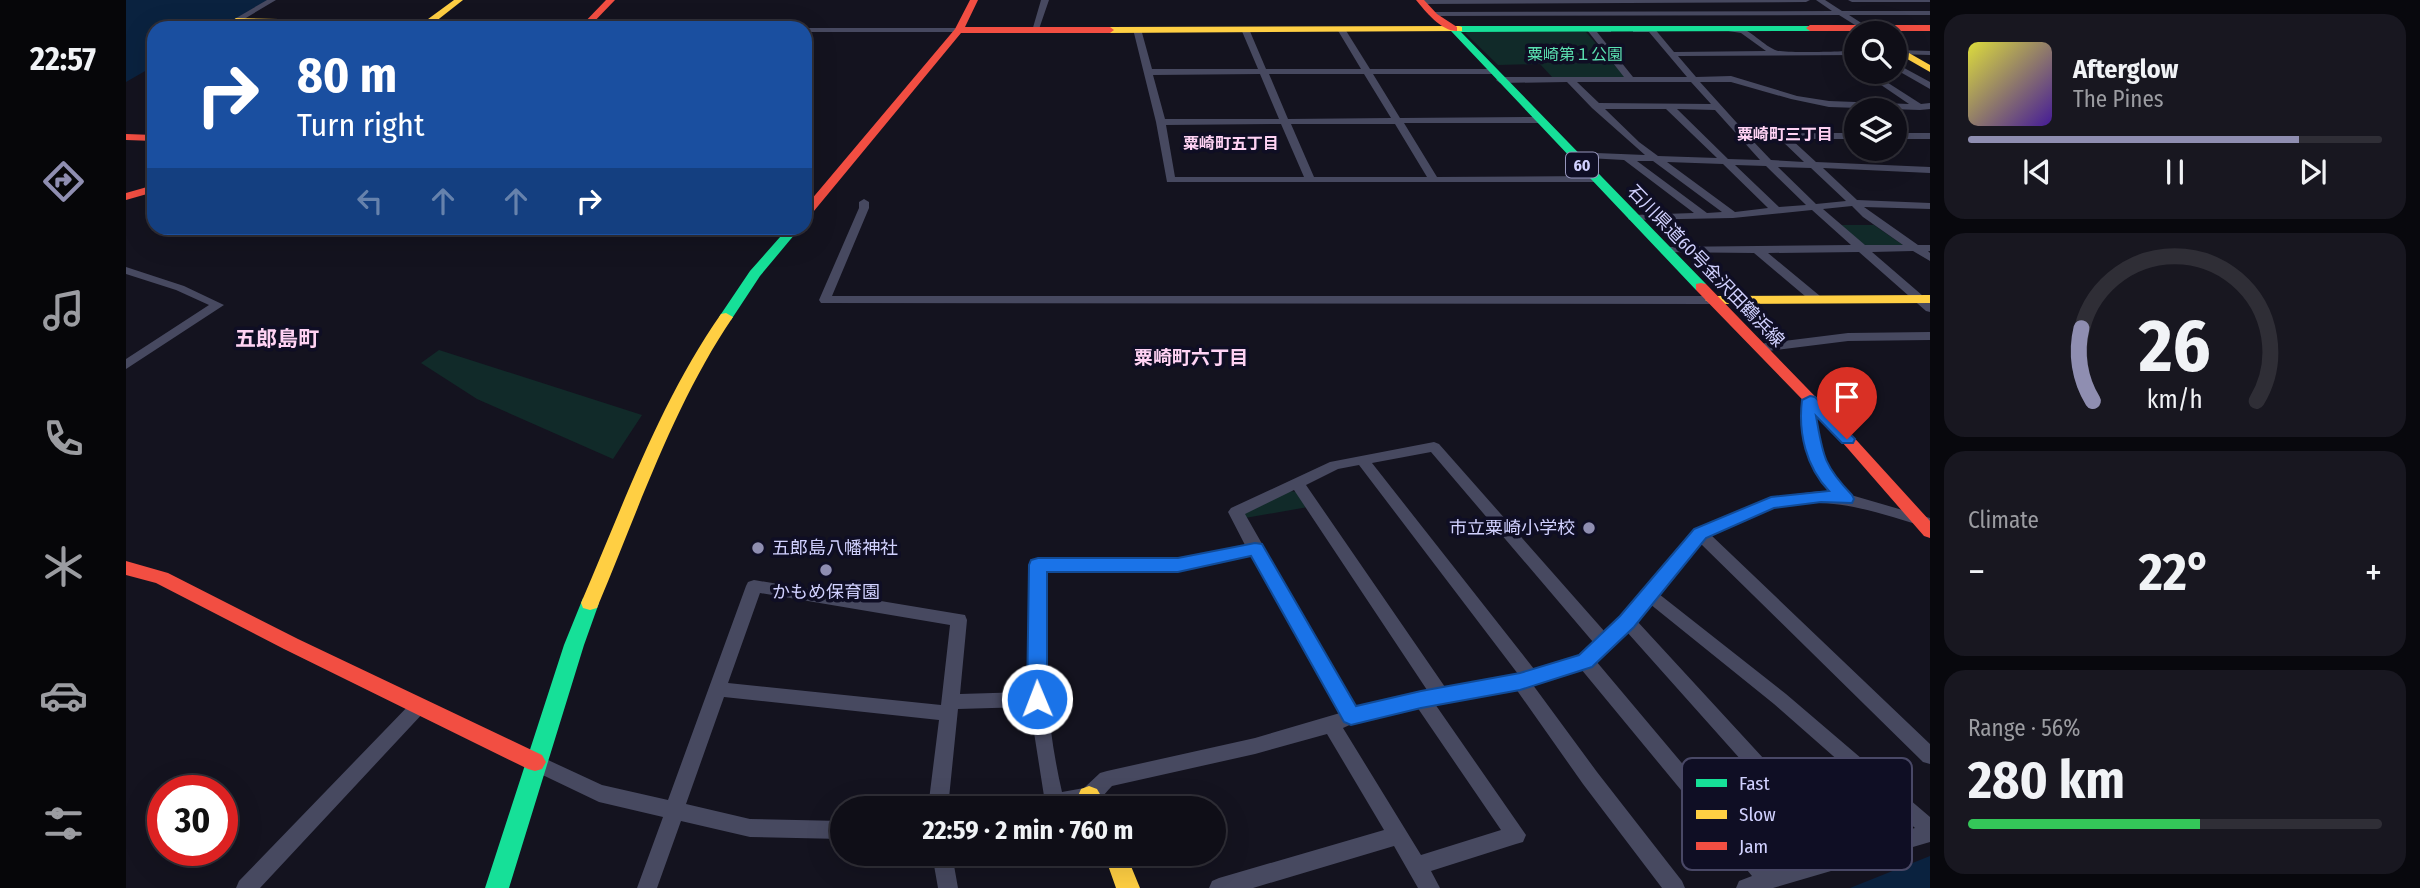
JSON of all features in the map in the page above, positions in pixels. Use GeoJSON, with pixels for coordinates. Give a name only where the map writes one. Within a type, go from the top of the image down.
{"type":"FeatureCollection","features":[{"type":"Feature","properties":{"kind":"street"},"geometry":{"type":"LineString","coordinates":[[235,21],[272,0]]}},
{"type":"Feature","properties":{"kind":"street"},"geometry":{"type":"LineString","coordinates":[[431,21],[459,0]]}},
{"type":"Feature","properties":{"kind":"street"},"geometry":{"type":"LineString","coordinates":[[590,21],[611,0]]}},
{"type":"Feature","properties":{"kind":"street"},"geometry":{"type":"LineString","coordinates":[[812,206],[955,36],[974,0]]}},
{"type":"Feature","properties":{"kind":"street"},"geometry":{"type":"LineString","coordinates":[[1035,29],[1045,0]]}},
{"type":"Feature","properties":{"kind":"street"},"geometry":{"type":"LineString","coordinates":[[1429,5],[1805,0]]}},
{"type":"Feature","properties":{"kind":"street"},"geometry":{"type":"LineString","coordinates":[[1820,0],[1853,21]]}},
{"type":"Feature","properties":{"kind":"street"},"geometry":{"type":"LineString","coordinates":[[1852,0],[1930,0]]}},
{"type":"Feature","properties":{"kind":"street"},"geometry":{"type":"LineString","coordinates":[[1429,5],[1930,13]]}},
{"type":"Feature","properties":{"kind":"street","name":"石川県道60号金沢田鶴浜線"},"geometry":{"type":"LineString","coordinates":[[1429,5],[1927,525]]}},
{"type":"Feature","properties":{"kind":"street"},"geometry":{"type":"LineString","coordinates":[[812,30],[955,36],[1035,29],[1844,31]]}},
{"type":"Feature","properties":{"kind":"street"},"geometry":{"type":"LineString","coordinates":[[1137,29],[1161,122],[1171,180],[1596,179]]}},
{"type":"Feature","properties":{"kind":"street"},"geometry":{"type":"LineString","coordinates":[[1245,29],[1310,180]]}},
{"type":"Feature","properties":{"kind":"street"},"geometry":{"type":"LineString","coordinates":[[1341,29],[1434,180]]}},
{"type":"Feature","properties":{"kind":"street"},"geometry":{"type":"LineString","coordinates":[[1907,30],[1930,29]]}},
{"type":"Feature","properties":{"kind":"street"},"geometry":{"type":"LineString","coordinates":[[1630,79],[1591,30],[1743,30],[1774,54]]}},
{"type":"Feature","properties":{"kind":"street"},"geometry":{"type":"LineString","coordinates":[[1651,30],[1769,163],[1813,206],[1927,302]]}},
{"type":"Feature","properties":{"kind":"street"},"geometry":{"type":"LineString","coordinates":[[1907,53],[1930,52]]}},
{"type":"Feature","properties":{"kind":"street"},"geometry":{"type":"LineString","coordinates":[[1836,53],[1844,58]]}},
{"type":"Feature","properties":{"kind":"street"},"geometry":{"type":"LineString","coordinates":[[1670,54],[1844,53]]}},
{"type":"Feature","properties":{"kind":"street"},"geometry":{"type":"LineString","coordinates":[[1907,59],[1930,69]]}},
{"type":"Feature","properties":{"kind":"street"},"geometry":{"type":"LineString","coordinates":[[1907,64],[1930,86]]}},
{"type":"Feature","properties":{"kind":"street"},"geometry":{"type":"LineString","coordinates":[[1148,72],[1367,71],[1569,79],[1745,81],[1816,103],[1925,106]]}},
{"type":"Feature","properties":{"kind":"street"},"geometry":{"type":"LineString","coordinates":[[1569,79],[1636,144],[1733,215]]}},
{"type":"Feature","properties":{"kind":"street"},"geometry":{"type":"LineString","coordinates":[[1887,84],[1925,106],[1930,113]]}},
{"type":"Feature","properties":{"kind":"street"},"geometry":{"type":"LineString","coordinates":[[1595,106],[1718,107]]}},
{"type":"Feature","properties":{"kind":"street"},"geometry":{"type":"LineString","coordinates":[[1668,106],[1775,209]]}},
{"type":"Feature","properties":{"kind":"street"},"geometry":{"type":"LineString","coordinates":[[1161,122],[1540,120]]}},
{"type":"Feature","properties":{"kind":"street"},"geometry":{"type":"LineString","coordinates":[[1744,136],[1844,136]]}},
{"type":"Feature","properties":{"kind":"street"},"geometry":{"type":"LineString","coordinates":[[1782,136],[1854,203],[1930,258]]}},
{"type":"Feature","properties":{"kind":"street"},"geometry":{"type":"LineString","coordinates":[[1907,136],[1930,136]]}},
{"type":"Feature","properties":{"kind":"street"},"geometry":{"type":"LineString","coordinates":[[126,137],[147,138]]}},
{"type":"Feature","properties":{"kind":"street"},"geometry":{"type":"LineString","coordinates":[[1572,155],[1930,170]]}},
{"type":"Feature","properties":{"kind":"street"},"geometry":{"type":"LineString","coordinates":[[1626,157],[1705,216]]}},
{"type":"Feature","properties":{"kind":"street"},"geometry":{"type":"LineString","coordinates":[[126,197],[147,190]]}},
{"type":"Feature","properties":{"kind":"street"},"geometry":{"type":"LineString","coordinates":[[864,202],[864,208],[825,300],[1816,299],[1927,302]]}},
{"type":"Feature","properties":{"kind":"street"},"geometry":{"type":"LineString","coordinates":[[1633,218],[1733,215],[1854,203],[1930,206]]}},
{"type":"Feature","properties":{"kind":"street"},"geometry":{"type":"LineString","coordinates":[[497,888],[535,762],[604,566],[677,404],[714,334],[755,274],[788,235]]}},
{"type":"Feature","properties":{"kind":"street"},"geometry":{"type":"LineString","coordinates":[[1664,250],[1930,248]]}},
{"type":"Feature","properties":{"kind":"street"},"geometry":{"type":"LineString","coordinates":[[1758,250],[1816,299]]}},
{"type":"Feature","properties":{"kind":"street"},"geometry":{"type":"LineString","coordinates":[[126,270],[180,288],[218,305],[126,365]]}},
{"type":"Feature","properties":{"kind":"street"},"geometry":{"type":"LineString","coordinates":[[1759,348],[1848,337],[1930,336]]}},
{"type":"Feature","properties":{"kind":"street"},"geometry":{"type":"LineString","coordinates":[[1810,400],[1808,416],[1816,461],[1825,476],[1846,499]]}},
{"type":"Feature","properties":{"kind":"street"},"geometry":{"type":"LineString","coordinates":[[1351,716],[1236,512],[1335,465],[1434,447],[1604,643]]}},
{"type":"Feature","properties":{"kind":"street"},"geometry":{"type":"LineString","coordinates":[[1362,460],[1526,680],[1590,778],[1675,888]]}},
{"type":"Feature","properties":{"kind":"street"},"geometry":{"type":"LineString","coordinates":[[1296,482],[1441,696]]}},
{"type":"Feature","properties":{"kind":"street"},"geometry":{"type":"LineString","coordinates":[[1097,796],[1107,779],[1206,758],[1331,725],[1351,716],[1421,699],[1526,680],[1586,661],[1627,621],[1700,534],[1771,502],[1821,496],[1846,499],[1927,525]]}},
{"type":"Feature","properties":{"kind":"street"},"geometry":{"type":"LineString","coordinates":[[1700,534],[1930,756]]}},
{"type":"Feature","properties":{"kind":"street"},"geometry":{"type":"LineString","coordinates":[[1053,796],[1037,699],[1038,565],[1178,565],[1255,549]]}},
{"type":"Feature","properties":{"kind":"street"},"geometry":{"type":"LineString","coordinates":[[126,568],[162,578],[291,645],[599,793],[750,828],[830,830]]}},
{"type":"Feature","properties":{"kind":"street"},"geometry":{"type":"LineString","coordinates":[[647,888],[754,586],[960,620],[939,796]]}},
{"type":"Feature","properties":{"kind":"street"},"geometry":{"type":"LineString","coordinates":[[1650,595],[1780,699],[1847,758]]}},
{"type":"Feature","properties":{"kind":"street"},"geometry":{"type":"LineString","coordinates":[[1627,621],[1751,758]]}},
{"type":"Feature","properties":{"kind":"street"},"geometry":{"type":"LineString","coordinates":[[1586,661],[1682,777]]}},
{"type":"Feature","properties":{"kind":"street"},"geometry":{"type":"LineString","coordinates":[[716,690],[948,707],[1037,699]]}},
{"type":"Feature","properties":{"kind":"street"},"geometry":{"type":"LineString","coordinates":[[1416,866],[1516,835],[1421,699]]}},
{"type":"Feature","properties":{"kind":"street"},"geometry":{"type":"LineString","coordinates":[[246,888],[419,706]]}},
{"type":"Feature","properties":{"kind":"street"},"geometry":{"type":"LineString","coordinates":[[1331,725],[1430,888]]}},
{"type":"Feature","properties":{"kind":"street"},"geometry":{"type":"LineString","coordinates":[[1912,815],[1930,831]]}},
{"type":"Feature","properties":{"kind":"street"},"geometry":{"type":"LineString","coordinates":[[1912,837],[1930,831]]}},
{"type":"Feature","properties":{"kind":"street"},"geometry":{"type":"LineString","coordinates":[[1219,888],[1397,836]]}},
{"type":"Feature","properties":{"kind":"street"},"geometry":{"type":"LineString","coordinates":[[944,866],[948,888]]}},
{"type":"Feature","properties":{"kind":"street"},"geometry":{"type":"LineString","coordinates":[[1120,866],[1128,888]]}},
{"type":"Feature","properties":{"kind":"street"},"geometry":{"type":"LineString","coordinates":[[1760,870],[1768,880]]}},
{"type":"Feature","properties":{"kind":"street"},"geometry":{"type":"LineString","coordinates":[[1746,888],[1803,870]]}},
{"type":"Feature","properties":{"kind":"green space","name":"粟崎第１公園"},"geometry":{"type":"Polygon","coordinates":[[[1586,32],[1625,77],[1552,77],[1540,64],[1498,65],[1465,33],[1586,32]]]}},
{"type":"Feature","properties":{"kind":"green space"},"geometry":{"type":"Polygon","coordinates":[[[1840,225],[1874,225],[1903,245],[1863,245],[1840,225]]]}},
{"type":"Feature","properties":{"kind":"green space"},"geometry":{"type":"Polygon","coordinates":[[[439,350],[642,415],[613,459],[477,399],[421,363],[439,350]]]}},
{"type":"Feature","properties":{"kind":"green space"},"geometry":{"type":"Polygon","coordinates":[[[1290,491],[1297,492],[1308,507],[1245,518],[1244,512],[1290,491]]]}},
{"type":"Feature","properties":{"kind":"water"},"geometry":{"type":"Polygon","coordinates":[[[126,0],[268,0],[232,21],[147,21],[147,70],[126,82],[126,0]]]}},
{"type":"Feature","properties":{"kind":"water"},"geometry":{"type":"Polygon","coordinates":[[[1930,856],[1930,888],[1850,888],[1895,870],[1912,870],[1912,863],[1930,856]]]}},
{"type":"Feature","properties":{"kind":"traffic: fast"},"geometry":{"type":"LineString","coordinates":[[1459,29],[1810,28]]}},
{"type":"Feature","properties":{"kind":"traffic: fast"},"geometry":{"type":"LineString","coordinates":[[1454,29],[1701,287]]}},
{"type":"Feature","properties":{"kind":"traffic: fast"},"geometry":{"type":"LineString","coordinates":[[726,317],[755,274],[788,235]]}},
{"type":"Feature","properties":{"kind":"traffic: fast"},"geometry":{"type":"LineString","coordinates":[[497,888],[574,645],[590,603]]}},
{"type":"Feature","properties":{"kind":"traffic: slow"},"geometry":{"type":"LineString","coordinates":[[430,21],[459,0]]}},
{"type":"Feature","properties":{"kind":"traffic: slow"},"geometry":{"type":"LineString","coordinates":[[1110,30],[1459,29]]}},
{"type":"Feature","properties":{"kind":"traffic: slow"},"geometry":{"type":"LineString","coordinates":[[1907,55],[1930,69]]}},
{"type":"Feature","properties":{"kind":"traffic: slow"},"geometry":{"type":"LineString","coordinates":[[1712,300],[1930,299]]}},
{"type":"Feature","properties":{"kind":"traffic: slow"},"geometry":{"type":"LineString","coordinates":[[590,603],[659,441],[708,343],[726,317]]}},
{"type":"Feature","properties":{"kind":"traffic: slow"},"geometry":{"type":"LineString","coordinates":[[1120,866],[1128,888]]}},
{"type":"Feature","properties":{"kind":"traffic: jam"},"geometry":{"type":"LineString","coordinates":[[590,21],[611,0]]}},
{"type":"Feature","properties":{"kind":"traffic: jam"},"geometry":{"type":"LineString","coordinates":[[959,30],[974,0]]}},
{"type":"Feature","properties":{"kind":"traffic: jam"},"geometry":{"type":"LineString","coordinates":[[1420,0],[1434,16],[1454,29]]}},
{"type":"Feature","properties":{"kind":"traffic: jam"},"geometry":{"type":"LineString","coordinates":[[1810,28],[1930,28]]}},
{"type":"Feature","properties":{"kind":"traffic: jam"},"geometry":{"type":"LineString","coordinates":[[812,206],[959,30],[1110,30]]}},
{"type":"Feature","properties":{"kind":"traffic: jam"},"geometry":{"type":"LineString","coordinates":[[126,137],[147,138]]}},
{"type":"Feature","properties":{"kind":"traffic: jam"},"geometry":{"type":"LineString","coordinates":[[126,197],[147,190]]}},
{"type":"Feature","properties":{"kind":"traffic: jam"},"geometry":{"type":"LineString","coordinates":[[1701,287],[1834,424],[1930,532]]}},
{"type":"Feature","properties":{"kind":"traffic: jam"},"geometry":{"type":"LineString","coordinates":[[126,568],[162,578],[291,644],[535,762]]}},
{"type":"Feature","properties":{"kind":"place","name":"市立粟崎小学校"},"geometry":{"type":"Point","coordinates":[1589,528]}},
{"type":"Feature","properties":{"kind":"place","name":"五郎島八幡神社"},"geometry":{"type":"Point","coordinates":[758,548]}},
{"type":"Feature","properties":{"kind":"place","name":"かもめ保育園"},"geometry":{"type":"Point","coordinates":[826,570]}},
{"type":"Feature","properties":{"kind":"district","name":"粟崎町三丁目"},"geometry":{"type":"Point","coordinates":[1785,134]}},
{"type":"Feature","properties":{"kind":"district","name":"粟崎町五丁目"},"geometry":{"type":"Point","coordinates":[1231,143]}},
{"type":"Feature","properties":{"kind":"district","name":"五郎島町"},"geometry":{"type":"Point","coordinates":[277,339]}},
{"type":"Feature","properties":{"kind":"district","name":"粟崎町六丁目"},"geometry":{"type":"Point","coordinates":[1191,357]}},
{"type":"Feature","properties":{"kind":"route"},"geometry":{"type":"LineString","coordinates":[[1037,699],[1035,621],[1038,565],[1178,565],[1255,549],[1351,716],[1421,699],[1520,681],[1586,661],[1627,621],[1700,534],[1771,502],[1821,496],[1846,499],[1825,476],[1816,461],[1808,416],[1810,400],[1847,439]]}}]}
